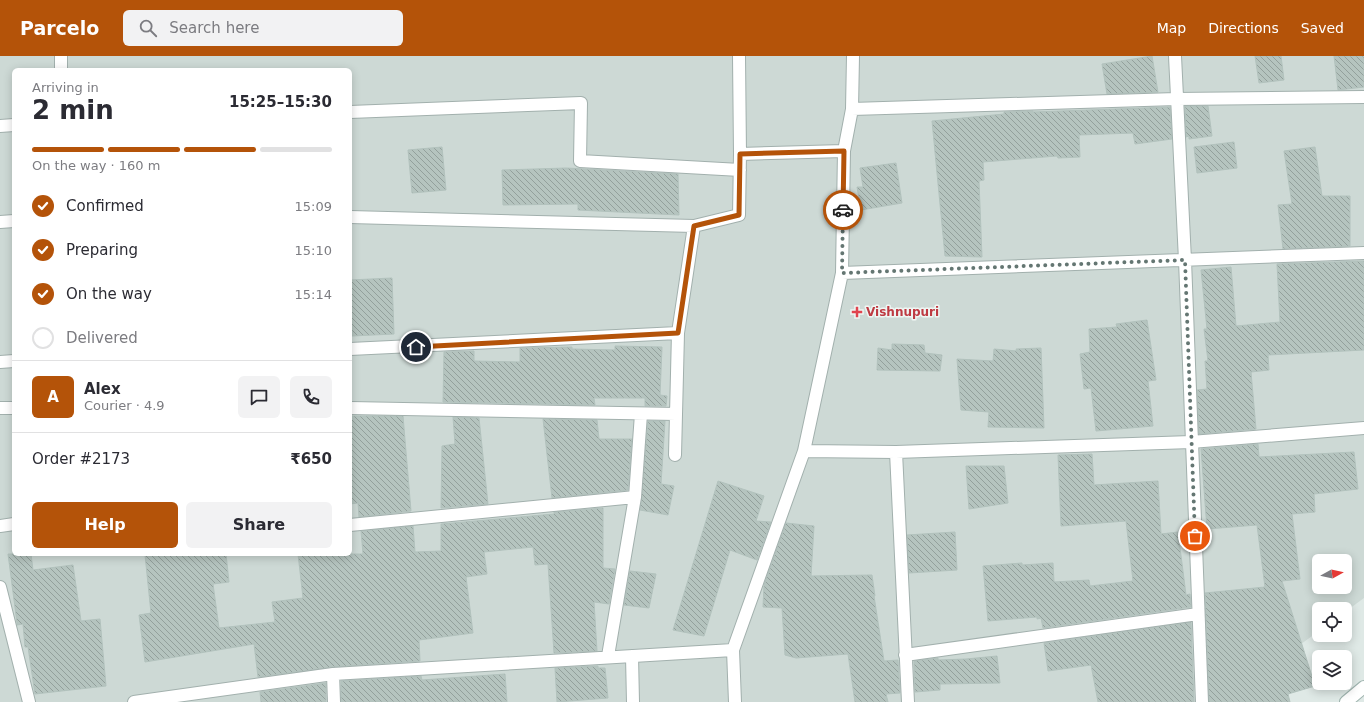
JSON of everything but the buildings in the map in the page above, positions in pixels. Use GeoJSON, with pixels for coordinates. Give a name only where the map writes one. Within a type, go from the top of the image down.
{"type":"FeatureCollection","features":[{"type":"Feature","properties":{"kind":"street"},"geometry":{"type":"LineString","coordinates":[[60,68],[61,56]]}},
{"type":"Feature","properties":{"kind":"street"},"geometry":{"type":"LineString","coordinates":[[352,217],[694,226],[739,215],[740,154],[738,56]]}},
{"type":"Feature","properties":{"kind":"street"},"geometry":{"type":"LineString","coordinates":[[735,702],[733,650],[804,451],[842,273],[844,151],[852,110],[854,56]]}},
{"type":"Feature","properties":{"kind":"street"},"geometry":{"type":"LineString","coordinates":[[1174,56],[1185,260],[1202,702]]}},
{"type":"Feature","properties":{"kind":"street"},"geometry":{"type":"LineString","coordinates":[[852,110],[1176,99],[1364,97]]}},
{"type":"Feature","properties":{"kind":"street"},"geometry":{"type":"LineString","coordinates":[[352,112],[582,103],[580,161],[740,170]]}},
{"type":"Feature","properties":{"kind":"street"},"geometry":{"type":"LineString","coordinates":[[0,126],[12,125]]}},
{"type":"Feature","properties":{"kind":"street"},"geometry":{"type":"LineString","coordinates":[[740,154],[844,151]]}},
{"type":"Feature","properties":{"kind":"street"},"geometry":{"type":"LineString","coordinates":[[0,222],[12,221]]}},
{"type":"Feature","properties":{"kind":"street"},"geometry":{"type":"LineString","coordinates":[[675,455],[678,333],[694,226]]}},
{"type":"Feature","properties":{"kind":"street"},"geometry":{"type":"LineString","coordinates":[[842,273],[1364,253]]}},
{"type":"Feature","properties":{"kind":"street"},"geometry":{"type":"LineString","coordinates":[[352,349],[678,333]]}},
{"type":"Feature","properties":{"kind":"street"},"geometry":{"type":"LineString","coordinates":[[0,362],[12,361]]}},
{"type":"Feature","properties":{"kind":"street"},"geometry":{"type":"LineString","coordinates":[[0,408],[12,408]]}},
{"type":"Feature","properties":{"kind":"street"},"geometry":{"type":"LineString","coordinates":[[352,408],[676,414]]}},
{"type":"Feature","properties":{"kind":"street"},"geometry":{"type":"LineString","coordinates":[[608,656],[635,497],[642,414]]}},
{"type":"Feature","properties":{"kind":"street"},"geometry":{"type":"LineString","coordinates":[[804,451],[896,452],[1191,442],[1364,428]]}},
{"type":"Feature","properties":{"kind":"street"},"geometry":{"type":"LineString","coordinates":[[896,452],[908,702]]}},
{"type":"Feature","properties":{"kind":"street"},"geometry":{"type":"LineString","coordinates":[[352,525],[635,497]]}},
{"type":"Feature","properties":{"kind":"street"},"geometry":{"type":"LineString","coordinates":[[0,526],[12,524]]}},
{"type":"Feature","properties":{"kind":"street"},"geometry":{"type":"LineString","coordinates":[[0,587],[29,702]]}},
{"type":"Feature","properties":{"kind":"street"},"geometry":{"type":"LineString","coordinates":[[906,655],[1198,614]]}},
{"type":"Feature","properties":{"kind":"street"},"geometry":{"type":"LineString","coordinates":[[134,702],[333,674],[608,656],[733,650]]}},
{"type":"Feature","properties":{"kind":"street"},"geometry":{"type":"LineString","coordinates":[[632,656],[633,702]]}},
{"type":"Feature","properties":{"kind":"street"},"geometry":{"type":"LineString","coordinates":[[333,674],[334,702]]}},
{"type":"Feature","properties":{"kind":"street"},"geometry":{"type":"LineString","coordinates":[[1346,702],[1364,687]]}},
{"type":"Feature","properties":{"kind":"shaded area","name":"Vishnupuri"},"geometry":{"type":"Polygon","coordinates":[[[0,56],[1364,56],[1364,598],[1352,607],[1352,602],[1312,602],[1312,636],[1221,702],[0,702],[0,56]]]}},
{"type":"Feature","properties":{"kind":"way so far"},"geometry":{"type":"LineString","coordinates":[[843,210],[842,273],[1185,260],[1195,536]]}},
{"type":"Feature","properties":{"kind":"place","name":"Vishnupuri"},"geometry":{"type":"Point","coordinates":[857,312]}},
{"type":"Feature","properties":{"kind":"route"},"geometry":{"type":"LineString","coordinates":[[416,347],[678,333],[694,226],[739,215],[740,154],[844,151],[843,210]]}}]}
